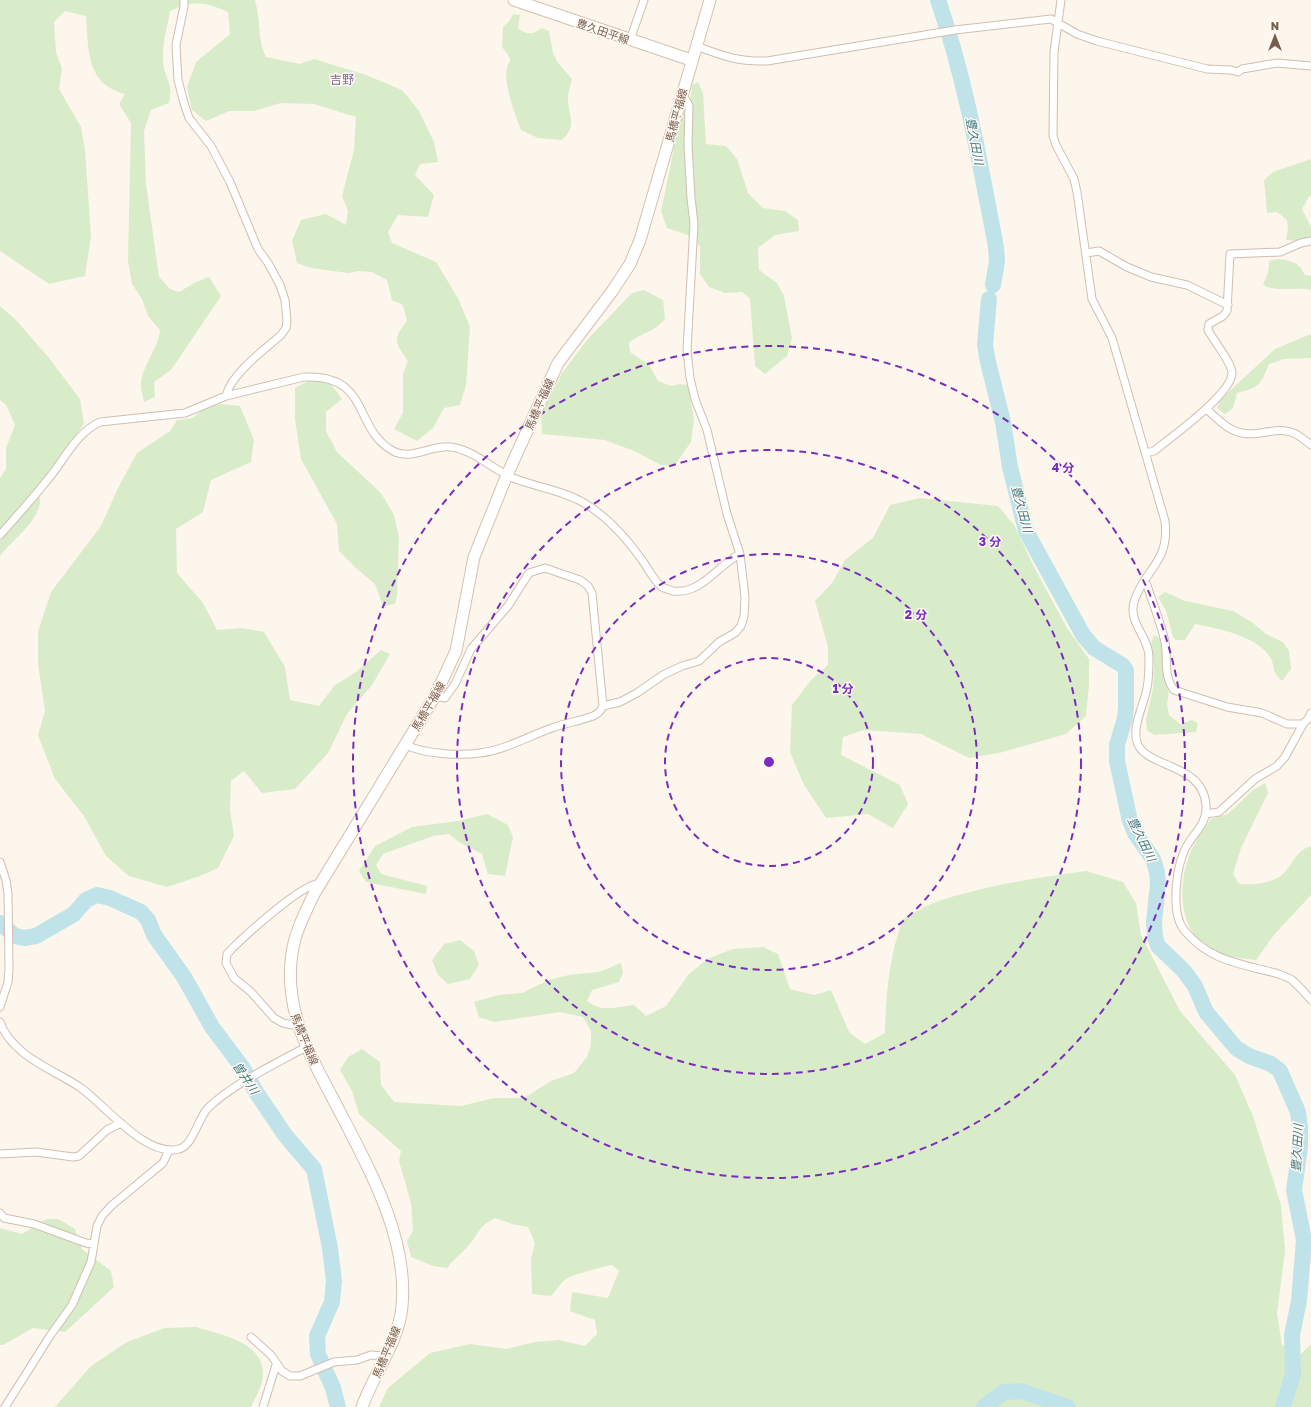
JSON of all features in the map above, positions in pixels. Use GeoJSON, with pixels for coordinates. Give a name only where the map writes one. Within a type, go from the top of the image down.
{"type":"FeatureCollection","features":[{"type":"Feature","properties":{"kind":"main road","name":"豊久田平線"},"geometry":{"type":"LineString","coordinates":[[514,0],[692,60]]}},
{"type":"Feature","properties":{"kind":"main road","name":"馬橋平福線"},"geometry":{"type":"LineString","coordinates":[[362,1407],[386,1356],[398,1326],[402,1306],[403,1287],[396,1242],[378,1185],[306,1047],[298,1026],[290,990],[292,953],[301,922],[321,883],[435,696],[456,651],[474,557],[507,475],[558,363],[630,264],[652,204],[710,0]]}},
{"type":"Feature","properties":{"kind":"street"},"geometry":{"type":"LineString","coordinates":[[184,0],[176,45],[178,80],[184,103],[189,118],[211,146],[230,182],[258,249],[268,263],[280,285],[287,321],[286,328],[281,335],[234,379],[226,396]]}},
{"type":"Feature","properties":{"kind":"street"},"geometry":{"type":"LineString","coordinates":[[630,40],[644,0]]}},
{"type":"Feature","properties":{"kind":"street"},"geometry":{"type":"LineString","coordinates":[[1061,0],[1054,52],[1053,136],[1056,146],[1074,179],[1080,203],[1092,299],[1112,338],[1165,521],[1166,534],[1164,548],[1160,558],[1137,595],[1133,609],[1135,622],[1145,638],[1149,656],[1147,689],[1137,728],[1137,743],[1141,750],[1151,757],[1187,774],[1197,783],[1204,794],[1206,814],[1205,820],[1183,853],[1178,872],[1176,906],[1183,929],[1202,948],[1216,956],[1280,974],[1296,984],[1311,1000]]}},
{"type":"Feature","properties":{"kind":"street"},"geometry":{"type":"LineString","coordinates":[[696,46],[730,58],[747,62],[767,61],[955,30],[1043,19],[1057,22],[1077,34],[1097,41],[1207,69],[1231,70],[1238,72],[1242,69],[1277,63],[1311,66]]}},
{"type":"Feature","properties":{"kind":"street"},"geometry":{"type":"LineString","coordinates":[[603,706],[620,702],[637,693],[663,675],[682,666],[699,661],[706,656],[711,649],[735,633],[741,626],[745,597],[740,554],[728,514],[708,430],[695,399],[690,378],[687,350],[694,224],[690,198],[688,145],[689,106],[682,96]]}},
{"type":"Feature","properties":{"kind":"street"},"geometry":{"type":"LineString","coordinates":[[1146,453],[1154,451],[1207,408],[1226,387],[1232,373],[1228,362],[1208,330],[1209,324],[1223,316],[1227,311],[1230,254],[1280,252],[1301,243],[1311,241]]}},
{"type":"Feature","properties":{"kind":"street"},"geometry":{"type":"LineString","coordinates":[[1086,253],[1099,251],[1127,267],[1152,277],[1187,285],[1228,305]]}},
{"type":"Feature","properties":{"kind":"street"},"geometry":{"type":"LineString","coordinates":[[0,535],[41,488],[79,437],[90,427],[100,422],[186,413],[226,396],[304,377],[327,378],[340,384],[351,393],[360,405],[371,429],[392,450],[402,455],[411,455],[431,448],[451,447],[462,450],[507,475],[563,493],[585,503],[604,518],[631,545],[662,587],[674,591],[688,589],[705,582],[731,558],[740,554]]}},
{"type":"Feature","properties":{"kind":"street"},"geometry":{"type":"LineString","coordinates":[[1207,408],[1209,412],[1229,429],[1238,433],[1248,435],[1282,432],[1295,434],[1311,445]]}},
{"type":"Feature","properties":{"kind":"street"},"geometry":{"type":"LineString","coordinates":[[406,745],[415,750],[465,755],[482,753],[496,750],[570,722],[592,716],[601,711],[603,706],[592,593],[588,586],[580,580],[545,568],[529,574],[508,606],[471,649],[455,684],[444,698],[435,696]]}},
{"type":"Feature","properties":{"kind":"street"},"geometry":{"type":"LineString","coordinates":[[1144,583],[1147,585],[1167,650],[1167,675],[1169,683],[1174,690],[1200,699],[1262,713],[1287,724],[1308,719]]}},
{"type":"Feature","properties":{"kind":"street"},"geometry":{"type":"LineString","coordinates":[[1206,814],[1219,812],[1255,779],[1277,766],[1285,757],[1308,719]]}},
{"type":"Feature","properties":{"kind":"street"},"geometry":{"type":"LineString","coordinates":[[0,862],[6,880],[4,894],[9,927],[8,982],[0,1008]]}},
{"type":"Feature","properties":{"kind":"street"},"geometry":{"type":"LineString","coordinates":[[298,1026],[283,1023],[274,1018],[251,992],[234,978],[226,963],[227,954],[294,896],[314,883],[321,883]]}},
{"type":"Feature","properties":{"kind":"street"},"geometry":{"type":"LineString","coordinates":[[0,1022],[3,1031],[14,1044],[30,1057],[81,1089],[143,1140],[154,1146],[169,1150],[180,1149],[188,1143],[204,1113],[213,1103],[244,1082],[306,1047]]}},
{"type":"Feature","properties":{"kind":"street"},"geometry":{"type":"LineString","coordinates":[[0,1154],[36,1152],[73,1157],[79,1156],[107,1130],[121,1123]]}},
{"type":"Feature","properties":{"kind":"street"},"geometry":{"type":"LineString","coordinates":[[5,1407],[50,1336],[72,1306],[91,1262],[97,1226],[102,1216],[111,1206],[163,1163],[169,1150]]}},
{"type":"Feature","properties":{"kind":"street"},"geometry":{"type":"LineString","coordinates":[[0,1213],[4,1218],[24,1221],[80,1241],[94,1244]]}},
{"type":"Feature","properties":{"kind":"street"},"geometry":{"type":"LineString","coordinates":[[251,1337],[270,1355],[282,1372],[290,1376],[300,1376],[328,1364],[357,1360],[371,1355],[386,1356]]}},
{"type":"Feature","properties":{"kind":"street"},"geometry":{"type":"LineString","coordinates":[[263,1407],[276,1365]]}},
{"type":"Feature","properties":{"kind":"green space"},"geometry":{"type":"Polygon","coordinates":[[[0,0],[255,0],[261,43],[266,57],[300,64],[314,59],[366,75],[402,90],[419,111],[434,142],[438,162],[420,164],[415,175],[434,195],[428,217],[398,215],[388,232],[392,243],[436,262],[458,298],[470,327],[466,385],[460,405],[444,408],[433,428],[417,441],[394,429],[403,413],[403,374],[408,361],[400,350],[397,341],[399,332],[407,321],[403,305],[392,300],[387,280],[372,272],[358,271],[348,273],[311,268],[297,263],[292,241],[301,220],[326,214],[346,225],[348,211],[342,196],[354,150],[356,117],[314,104],[281,103],[254,111],[229,111],[206,121],[192,110],[187,87],[196,62],[230,34],[228,12],[206,4],[186,5],[170,11],[164,42],[163,61],[170,85],[170,96],[169,103],[151,110],[144,131],[146,184],[159,277],[170,289],[179,292],[196,282],[209,277],[221,296],[171,370],[154,382],[155,397],[144,402],[141,388],[142,379],[146,365],[159,337],[160,330],[148,316],[142,299],[132,284],[128,261],[131,123],[119,104],[125,94],[112,89],[102,82],[96,73],[89,53],[86,16],[65,11],[54,22],[56,53],[62,68],[59,89],[81,127],[85,150],[91,236],[85,276],[49,284],[0,251],[0,0]]]}},
{"type":"Feature","properties":{"kind":"green space"},"geometry":{"type":"Polygon","coordinates":[[[513,14],[520,15],[518,28],[524,32],[532,33],[542,28],[549,31],[553,53],[558,63],[572,79],[568,98],[571,125],[567,135],[562,140],[538,138],[521,130],[507,85],[506,76],[510,58],[502,47],[503,27],[510,20],[513,14]]]}},
{"type":"Feature","properties":{"kind":"green space"},"geometry":{"type":"Polygon","coordinates":[[[698,82],[703,93],[706,144],[726,146],[737,159],[748,193],[763,208],[785,211],[798,220],[799,231],[775,235],[758,248],[759,270],[777,283],[784,296],[792,338],[787,356],[765,374],[755,366],[750,298],[742,292],[725,293],[709,287],[700,274],[700,246],[688,235],[667,228],[661,211],[680,119],[690,105],[692,85],[698,82]]]}},
{"type":"Feature","properties":{"kind":"green space"},"geometry":{"type":"Polygon","coordinates":[[[1311,159],[1311,196],[1309,196],[1302,209],[1311,227],[1311,237],[1299,241],[1286,240],[1288,229],[1287,220],[1277,212],[1267,213],[1264,180],[1273,172],[1311,159]]]}},
{"type":"Feature","properties":{"kind":"green space"},"geometry":{"type":"Polygon","coordinates":[[[1278,259],[1298,265],[1305,275],[1311,276],[1311,290],[1274,289],[1263,285],[1268,273],[1269,261],[1278,259]]]}},
{"type":"Feature","properties":{"kind":"green space"},"geometry":{"type":"Polygon","coordinates":[[[644,290],[663,300],[665,319],[657,327],[629,343],[630,352],[649,365],[658,381],[671,386],[680,384],[688,385],[694,420],[691,442],[675,465],[661,465],[634,451],[605,440],[542,434],[541,415],[562,373],[587,340],[632,293],[644,290]]]}},
{"type":"Feature","properties":{"kind":"green space"},"geometry":{"type":"Polygon","coordinates":[[[0,306],[16,320],[49,358],[80,399],[84,424],[37,488],[40,501],[38,511],[34,518],[0,556],[0,478],[6,469],[6,448],[15,425],[6,405],[0,400],[0,306]]]}},
{"type":"Feature","properties":{"kind":"green space"},"geometry":{"type":"Polygon","coordinates":[[[1311,334],[1311,358],[1284,359],[1269,364],[1261,381],[1255,387],[1237,393],[1233,408],[1225,414],[1217,408],[1221,399],[1275,349],[1311,334]]]}},
{"type":"Feature","properties":{"kind":"green space"},"geometry":{"type":"Polygon","coordinates":[[[310,380],[330,383],[342,399],[326,412],[326,431],[337,452],[381,493],[394,515],[399,537],[397,595],[395,604],[383,606],[375,584],[339,551],[337,524],[301,459],[295,419],[295,388],[310,380]]]}},
{"type":"Feature","properties":{"kind":"green space"},"geometry":{"type":"Polygon","coordinates":[[[220,404],[240,406],[254,440],[251,462],[211,480],[203,512],[176,529],[177,573],[203,603],[217,630],[241,628],[264,632],[285,667],[290,700],[319,706],[335,685],[356,672],[381,650],[390,654],[372,685],[347,714],[328,753],[295,789],[262,793],[244,771],[231,781],[230,810],[234,836],[218,868],[200,876],[167,887],[129,876],[106,856],[84,816],[55,779],[38,735],[45,711],[38,664],[38,631],[51,592],[101,526],[119,486],[137,453],[170,431],[177,420],[193,418],[202,410],[220,404]]]}},
{"type":"Feature","properties":{"kind":"green space"},"geometry":{"type":"Polygon","coordinates":[[[920,498],[998,506],[1014,525],[1034,567],[1067,628],[1089,659],[1089,685],[1086,716],[1066,734],[999,753],[969,758],[921,734],[864,730],[843,737],[841,755],[900,785],[908,804],[893,828],[868,814],[826,818],[803,783],[790,752],[792,705],[811,680],[828,665],[828,647],[815,601],[832,583],[845,560],[873,538],[890,505],[920,498]]]}},
{"type":"Feature","properties":{"kind":"green space"},"geometry":{"type":"Polygon","coordinates":[[[1165,592],[1185,601],[1233,611],[1253,623],[1266,634],[1283,642],[1289,651],[1291,669],[1282,681],[1276,674],[1272,660],[1264,650],[1246,638],[1214,628],[1195,624],[1185,640],[1176,640],[1173,637],[1166,611],[1158,597],[1165,592]]]}},
{"type":"Feature","properties":{"kind":"green space"},"geometry":{"type":"Polygon","coordinates":[[[1154,635],[1160,638],[1164,657],[1164,677],[1169,692],[1167,704],[1169,715],[1180,724],[1192,720],[1198,723],[1196,732],[1154,735],[1147,730],[1146,720],[1153,688],[1154,665],[1151,643],[1154,635]]]}},
{"type":"Feature","properties":{"kind":"green space"},"geometry":{"type":"Polygon","coordinates":[[[1265,783],[1268,793],[1241,848],[1233,874],[1239,884],[1268,882],[1283,874],[1301,851],[1311,846],[1311,895],[1274,935],[1256,960],[1220,954],[1201,943],[1194,935],[1185,916],[1182,894],[1184,872],[1191,851],[1211,819],[1228,814],[1252,791],[1265,783]]]}},
{"type":"Feature","properties":{"kind":"green space"},"geometry":{"type":"Polygon","coordinates":[[[487,814],[508,825],[513,837],[505,876],[488,874],[482,854],[459,842],[449,834],[433,836],[383,854],[376,865],[381,874],[427,886],[426,894],[366,882],[359,871],[375,846],[412,827],[458,821],[487,814]]]}},
{"type":"Feature","properties":{"kind":"green space"},"geometry":{"type":"Polygon","coordinates":[[[1086,871],[1123,882],[1136,903],[1141,935],[1180,1011],[1235,1075],[1253,1116],[1281,1205],[1285,1251],[1277,1313],[1282,1345],[1301,1354],[1311,1344],[1311,1407],[379,1407],[388,1388],[430,1353],[471,1344],[506,1349],[535,1342],[559,1340],[585,1346],[597,1334],[595,1320],[570,1311],[572,1292],[608,1298],[619,1271],[612,1265],[596,1269],[566,1279],[551,1296],[532,1294],[531,1258],[535,1243],[528,1227],[512,1224],[495,1218],[483,1227],[469,1245],[447,1268],[433,1266],[411,1257],[407,1241],[413,1230],[411,1203],[399,1161],[401,1151],[359,1114],[352,1091],[340,1070],[348,1057],[362,1049],[380,1062],[381,1085],[394,1102],[461,1106],[494,1098],[524,1098],[551,1081],[574,1073],[587,1057],[591,1045],[591,1031],[583,1017],[560,1012],[494,1022],[479,1017],[474,1002],[498,995],[522,993],[549,980],[569,975],[599,972],[621,963],[623,973],[619,982],[592,990],[587,1001],[593,1005],[604,1008],[634,1005],[646,1016],[666,1006],[688,975],[707,959],[733,949],[763,947],[778,954],[790,989],[814,995],[831,990],[849,1032],[865,1044],[885,1033],[886,1004],[891,961],[903,919],[933,903],[989,887],[1086,871]]]}},
{"type":"Feature","properties":{"kind":"green space"},"geometry":{"type":"Polygon","coordinates":[[[460,940],[474,951],[479,965],[470,979],[448,984],[438,975],[432,960],[444,944],[460,940]]]}},
{"type":"Feature","properties":{"kind":"green space"},"geometry":{"type":"Polygon","coordinates":[[[46,1219],[58,1219],[75,1229],[82,1249],[111,1271],[114,1287],[65,1332],[33,1328],[3,1345],[0,1345],[0,1228],[22,1234],[46,1219]]]}},
{"type":"Feature","properties":{"kind":"green space"},"geometry":{"type":"Polygon","coordinates":[[[196,1327],[239,1341],[249,1347],[256,1354],[261,1364],[263,1379],[251,1407],[55,1407],[91,1366],[127,1342],[165,1328],[196,1327]]]}},
{"type":"Feature","properties":{"kind":"waterway","name":"豊久田川"},"geometry":{"type":"LineString","coordinates":[[938,0],[957,61],[972,122],[996,247],[997,261],[993,285]]}},
{"type":"Feature","properties":{"kind":"waterway","name":"豊久田川"},"geometry":{"type":"LineString","coordinates":[[989,299],[985,345],[1003,422],[1010,467],[1026,531],[1083,635],[1094,648],[1122,665],[1126,670],[1125,718],[1117,745],[1117,761],[1130,821],[1135,833],[1153,859],[1157,872],[1158,884],[1154,922],[1155,937],[1158,946],[1184,971],[1195,986],[1206,1012],[1236,1048],[1249,1056],[1271,1064],[1280,1071],[1298,1112],[1300,1147],[1294,1190],[1304,1240],[1299,1301],[1292,1335],[1293,1374],[1283,1407]]}},
{"type":"Feature","properties":{"kind":"waterway","name":"曽井川"},"geometry":{"type":"LineString","coordinates":[[0,923],[15,936],[24,938],[36,936],[74,914],[86,900],[97,895],[110,898],[141,912],[148,920],[154,935],[184,977],[212,1027],[242,1067],[256,1092],[285,1135],[314,1169],[330,1248],[334,1281],[332,1302],[317,1336],[318,1354],[333,1388],[338,1407]]}},
{"type":"Feature","properties":{"kind":"waterway","name":"豊久田川"},"geometry":{"type":"LineString","coordinates":[[984,1407],[1004,1392],[1021,1391],[1068,1407]]}},
{"type":"Feature","properties":{"kind":"district","name":"吉野"},"geometry":{"type":"Point","coordinates":[342,79]}}]}
